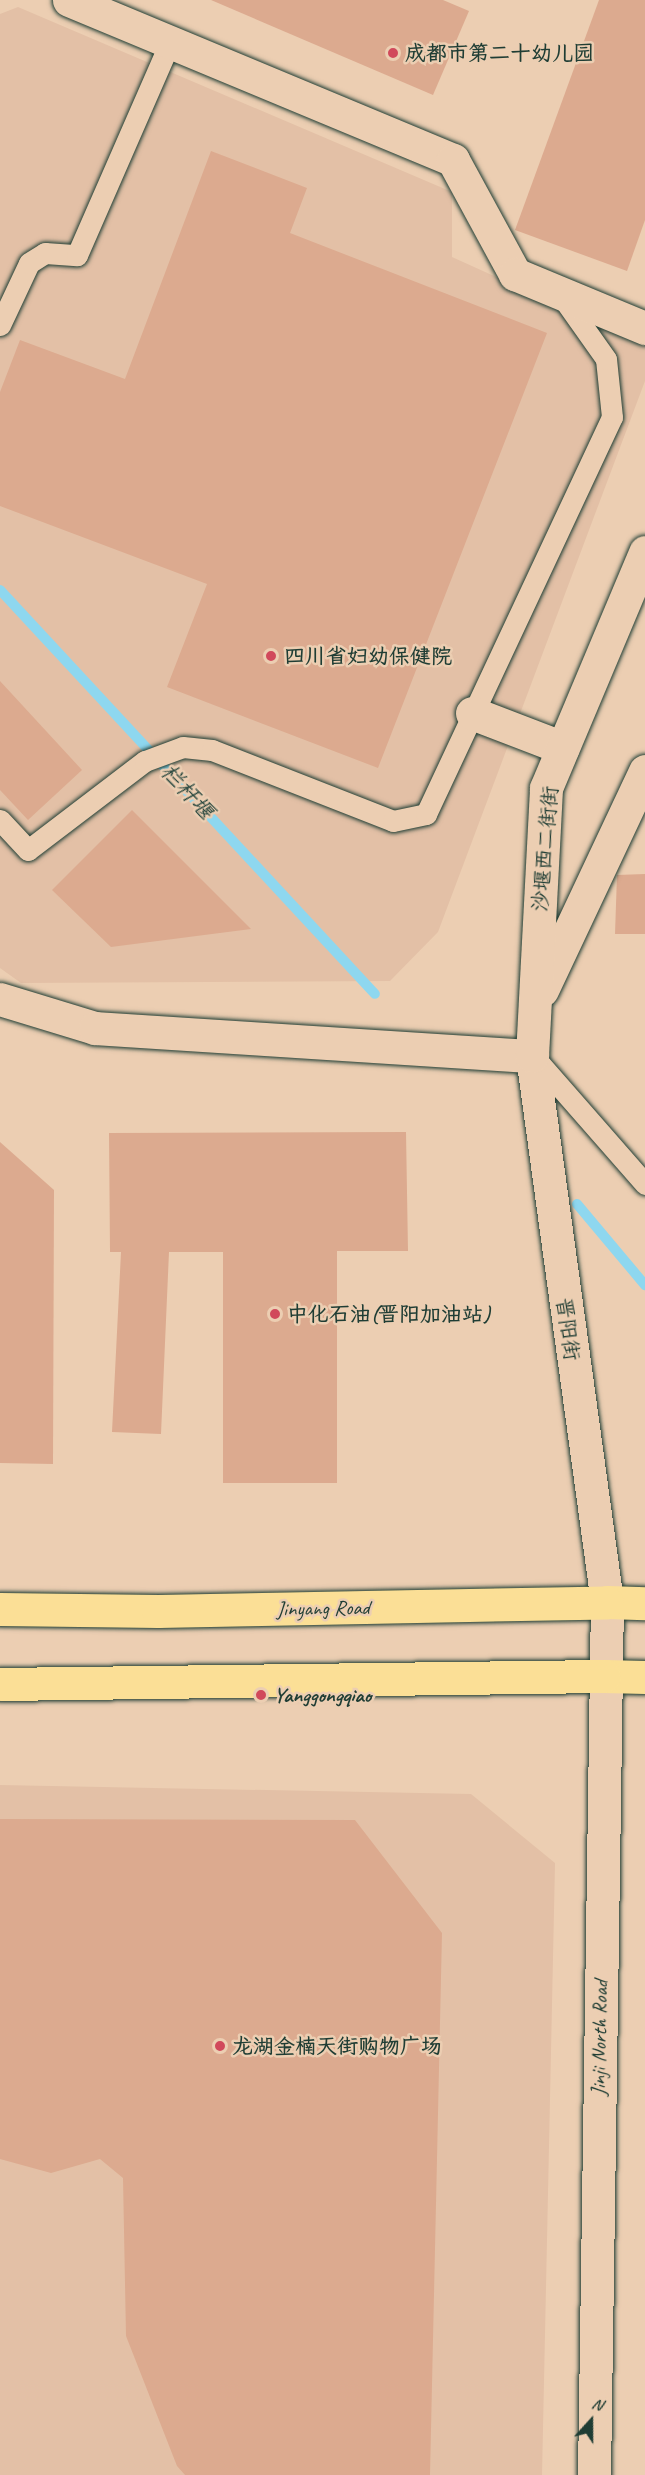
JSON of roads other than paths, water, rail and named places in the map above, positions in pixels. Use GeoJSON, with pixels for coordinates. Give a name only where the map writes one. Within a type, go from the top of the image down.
{"type":"FeatureCollection","features":[{"type":"Feature","properties":{"kind":"main road","name":"Jinyang Road"},"geometry":{"type":"LineString","coordinates":[[0,1609],[158,1611],[645,1603]]}},
{"type":"Feature","properties":{"kind":"main road"},"geometry":{"type":"LineString","coordinates":[[0,1684],[645,1677]]}},
{"type":"Feature","properties":{"kind":"street"},"geometry":{"type":"LineString","coordinates":[[69,0],[453,160],[515,274],[645,328]]}},
{"type":"Feature","properties":{"kind":"street","name":"沙堰西二街街"},"geometry":{"type":"LineString","coordinates":[[532,1056],[546,788],[645,552]]}},
{"type":"Feature","properties":{"kind":"street"},"geometry":{"type":"LineString","coordinates":[[472,713],[563,748]]}},
{"type":"Feature","properties":{"kind":"street"},"geometry":{"type":"LineString","coordinates":[[535,1006],[645,771]]}},
{"type":"Feature","properties":{"kind":"street"},"geometry":{"type":"LineString","coordinates":[[0,999],[95,1028],[532,1056]]}},
{"type":"Feature","properties":{"kind":"street","name":"晋阳街"},"geometry":{"type":"LineString","coordinates":[[532,1056],[607,1602]]}},
{"type":"Feature","properties":{"kind":"street","name":"Jinji North Road"},"geometry":{"type":"LineString","coordinates":[[594,2475],[604,1676],[607,1602]]}},
{"type":"Feature","properties":{"kind":"lane"},"geometry":{"type":"LineString","coordinates":[[0,325],[29,263],[45,253],[77,255],[170,42]]}},
{"type":"Feature","properties":{"kind":"lane"},"geometry":{"type":"LineString","coordinates":[[0,820],[28,849],[145,761],[183,747],[212,750],[393,821],[426,814],[612,417],[606,359],[559,292]]}},
{"type":"Feature","properties":{"kind":"lane"},"geometry":{"type":"LineString","coordinates":[[532,1056],[645,1184]]}},
{"type":"Feature","properties":{"kind":"waterway","name":"栏杆堰"},"geometry":{"type":"LineString","coordinates":[[0,590],[375,994]]}},
{"type":"Feature","properties":{"kind":"waterway","name":"栏杆堰"},"geometry":{"type":"LineString","coordinates":[[577,1204],[645,1285]]}},
{"type":"Feature","properties":{"kind":"place","name":"成都市第二十幼儿园"},"geometry":{"type":"Point","coordinates":[393,53]}},
{"type":"Feature","properties":{"kind":"place","name":"四川省妇幼保健院"},"geometry":{"type":"Point","coordinates":[271,656]}},
{"type":"Feature","properties":{"kind":"place","name":"中化石油(晋阳加油站)"},"geometry":{"type":"Point","coordinates":[275,1314]}},
{"type":"Feature","properties":{"kind":"place","name":"Yanggongqiao"},"geometry":{"type":"Point","coordinates":[261,1695]}},
{"type":"Feature","properties":{"kind":"place","name":"龙湖金楠天街购物广场"},"geometry":{"type":"Point","coordinates":[220,2046]}}]}
